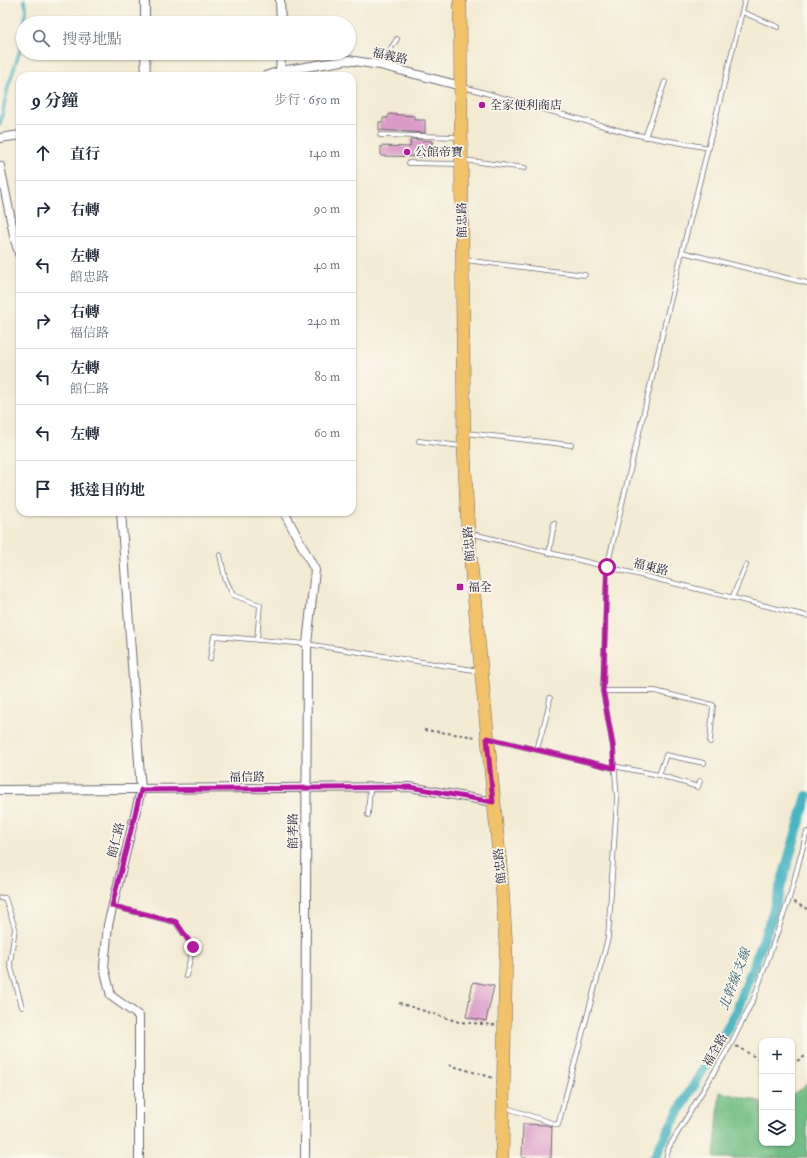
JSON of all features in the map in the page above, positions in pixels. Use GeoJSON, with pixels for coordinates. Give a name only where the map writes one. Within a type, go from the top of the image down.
{"type":"FeatureCollection","features":[{"type":"Feature","properties":{"kind":"main road","name":"館忠路"},"geometry":{"type":"LineString","coordinates":[[460,0],[464,447],[468,533],[480,672],[502,885],[506,947],[502,1158]]}},
{"type":"Feature","properties":{"kind":"street"},"geometry":{"type":"LineString","coordinates":[[145,0],[145,16]]}},
{"type":"Feature","properties":{"kind":"street"},"geometry":{"type":"LineString","coordinates":[[280,0],[280,16]]}},
{"type":"Feature","properties":{"kind":"street"},"geometry":{"type":"LineString","coordinates":[[146,60],[146,72]]}},
{"type":"Feature","properties":{"kind":"street"},"geometry":{"type":"LineString","coordinates":[[280,60],[280,72]]}},
{"type":"Feature","properties":{"kind":"street","name":"福義路"},"geometry":{"type":"LineString","coordinates":[[285,72],[348,60],[380,65],[461,86]]}},
{"type":"Feature","properties":{"kind":"street"},"geometry":{"type":"LineString","coordinates":[[0,138],[16,136]]}},
{"type":"Feature","properties":{"kind":"street"},"geometry":{"type":"LineString","coordinates":[[0,166],[16,245]]}},
{"type":"Feature","properties":{"kind":"street","name":"館仁路"},"geometry":{"type":"LineString","coordinates":[[121,516],[141,790],[108,925],[104,967],[111,996],[139,1016],[139,1158]]}},
{"type":"Feature","properties":{"kind":"street","name":"館孝路"},"geometry":{"type":"LineString","coordinates":[[286,516],[315,570],[307,644],[305,789],[305,1158]]}},
{"type":"Feature","properties":{"kind":"street","name":"福信路"},"geometry":{"type":"LineString","coordinates":[[0,790],[305,789],[410,787],[493,802]]}},
{"type":"Feature","properties":{"kind":"lane"},"geometry":{"type":"LineString","coordinates":[[504,1107],[558,1125],[608,938],[617,799],[613,747],[603,691],[607,567],[682,252],[745,0]]}},
{"type":"Feature","properties":{"kind":"lane"},"geometry":{"type":"LineString","coordinates":[[742,12],[778,27]]}},
{"type":"Feature","properties":{"kind":"lane"},"geometry":{"type":"LineString","coordinates":[[380,65],[397,39]]}},
{"type":"Feature","properties":{"kind":"lane"},"geometry":{"type":"LineString","coordinates":[[645,137],[665,82]]}},
{"type":"Feature","properties":{"kind":"lane"},"geometry":{"type":"LineString","coordinates":[[461,86],[645,137],[709,148]]}},
{"type":"Feature","properties":{"kind":"lane"},"geometry":{"type":"LineString","coordinates":[[380,135],[462,137]]}},
{"type":"Feature","properties":{"kind":"lane"},"geometry":{"type":"LineString","coordinates":[[409,162],[462,162],[525,168]]}},
{"type":"Feature","properties":{"kind":"lane"},"geometry":{"type":"LineString","coordinates":[[682,252],[807,283]]}},
{"type":"Feature","properties":{"kind":"lane"},"geometry":{"type":"LineString","coordinates":[[463,260],[585,275]]}},
{"type":"Feature","properties":{"kind":"lane"},"geometry":{"type":"LineString","coordinates":[[464,433],[571,445]]}},
{"type":"Feature","properties":{"kind":"lane"},"geometry":{"type":"LineString","coordinates":[[419,442],[464,447]]}},
{"type":"Feature","properties":{"kind":"lane"},"geometry":{"type":"LineString","coordinates":[[550,553],[554,523]]}},
{"type":"Feature","properties":{"kind":"lane","name":"福東路"},"geometry":{"type":"LineString","coordinates":[[468,533],[807,616]]}},
{"type":"Feature","properties":{"kind":"lane"},"geometry":{"type":"LineString","coordinates":[[220,555],[225,578],[233,595],[260,605],[257,640]]}},
{"type":"Feature","properties":{"kind":"lane"},"geometry":{"type":"LineString","coordinates":[[732,598],[746,565]]}},
{"type":"Feature","properties":{"kind":"lane"},"geometry":{"type":"LineString","coordinates":[[210,659],[214,636],[307,644],[425,661],[480,672]]}},
{"type":"Feature","properties":{"kind":"lane"},"geometry":{"type":"LineString","coordinates":[[603,691],[655,691],[714,705],[710,742]]}},
{"type":"Feature","properties":{"kind":"lane"},"geometry":{"type":"LineString","coordinates":[[537,750],[541,728],[548,714],[550,698]]}},
{"type":"Feature","properties":{"kind":"lane"},"geometry":{"type":"LineString","coordinates":[[487,738],[614,767],[659,775],[698,787],[700,781]]}},
{"type":"Feature","properties":{"kind":"lane"},"geometry":{"type":"LineString","coordinates":[[659,775],[666,755],[704,763]]}},
{"type":"Feature","properties":{"kind":"lane"},"geometry":{"type":"LineString","coordinates":[[368,815],[370,788]]}},
{"type":"Feature","properties":{"kind":"lane","name":"福全路"},"geometry":{"type":"LineString","coordinates":[[666,1158],[669,1147],[731,1044],[754,998],[789,899],[807,832]]}},
{"type":"Feature","properties":{"kind":"lane"},"geometry":{"type":"LineString","coordinates":[[0,898],[6,898],[15,928],[10,964],[22,1007]]}},
{"type":"Feature","properties":{"kind":"lane"},"geometry":{"type":"LineString","coordinates":[[112,906],[176,922],[193,947],[186,976]]}},
{"type":"Feature","properties":{"kind":"path"},"geometry":{"type":"LineString","coordinates":[[424,730],[487,738]]}},
{"type":"Feature","properties":{"kind":"path"},"geometry":{"type":"LineString","coordinates":[[789,899],[807,909]]}},
{"type":"Feature","properties":{"kind":"path"},"geometry":{"type":"LineString","coordinates":[[399,1003],[459,1022],[505,1026]]}},
{"type":"Feature","properties":{"kind":"path"},"geometry":{"type":"LineString","coordinates":[[731,1044],[759,1059]]}},
{"type":"Feature","properties":{"kind":"path"},"geometry":{"type":"LineString","coordinates":[[795,1062],[807,1055]]}},
{"type":"Feature","properties":{"kind":"path"},"geometry":{"type":"LineString","coordinates":[[449,1065],[504,1081]]}},
{"type":"Feature","properties":{"kind":"green space"},"geometry":{"type":"Polygon","coordinates":[[[807,1084],[807,1158],[714,1158],[720,1092],[759,1101],[759,1146],[795,1146],[795,1093],[807,1084]]]}},
{"type":"Feature","properties":{"kind":"building","name":"公館帝寶"},"geometry":{"type":"Polygon","coordinates":[[[389,114],[414,116],[414,120],[425,120],[425,133],[379,130],[379,122],[383,122],[383,118],[388,118],[389,114]]]}},
{"type":"Feature","properties":{"kind":"building","name":"公館帝寶"},"geometry":{"type":"Polygon","coordinates":[[[411,139],[432,141],[432,157],[381,156],[381,146],[410,147],[411,139]]]}},
{"type":"Feature","properties":{"kind":"building"},"geometry":{"type":"Polygon","coordinates":[[[473,982],[494,986],[486,1021],[466,1017],[473,982]]]}},
{"type":"Feature","properties":{"kind":"building"},"geometry":{"type":"Polygon","coordinates":[[[523,1124],[546,1125],[552,1127],[551,1158],[522,1158],[523,1124]]]}},
{"type":"Feature","properties":{"kind":"waterway"},"geometry":{"type":"LineString","coordinates":[[24,0],[26,7],[25,16]]}},
{"type":"Feature","properties":{"kind":"waterway"},"geometry":{"type":"LineString","coordinates":[[0,125],[8,87],[17,60]]}},
{"type":"Feature","properties":{"kind":"waterway","name":"北幹線支線"},"geometry":{"type":"LineString","coordinates":[[654,1158],[672,1123],[736,1013],[771,919],[807,796]]}},
{"type":"Feature","properties":{"kind":"place","name":"全家便利商店"},"geometry":{"type":"Point","coordinates":[482,105]}},
{"type":"Feature","properties":{"kind":"place","name":"公館帝寶"},"geometry":{"type":"Point","coordinates":[407,152]}},
{"type":"Feature","properties":{"kind":"place","name":"福全"},"geometry":{"type":"Point","coordinates":[460,587]}},
{"type":"Feature","properties":{"kind":"route"},"geometry":{"type":"LineString","coordinates":[[193,947],[176,922],[112,906],[141,790],[410,787],[493,802],[487,738],[614,768],[613,747],[603,691],[607,567]]}}]}
